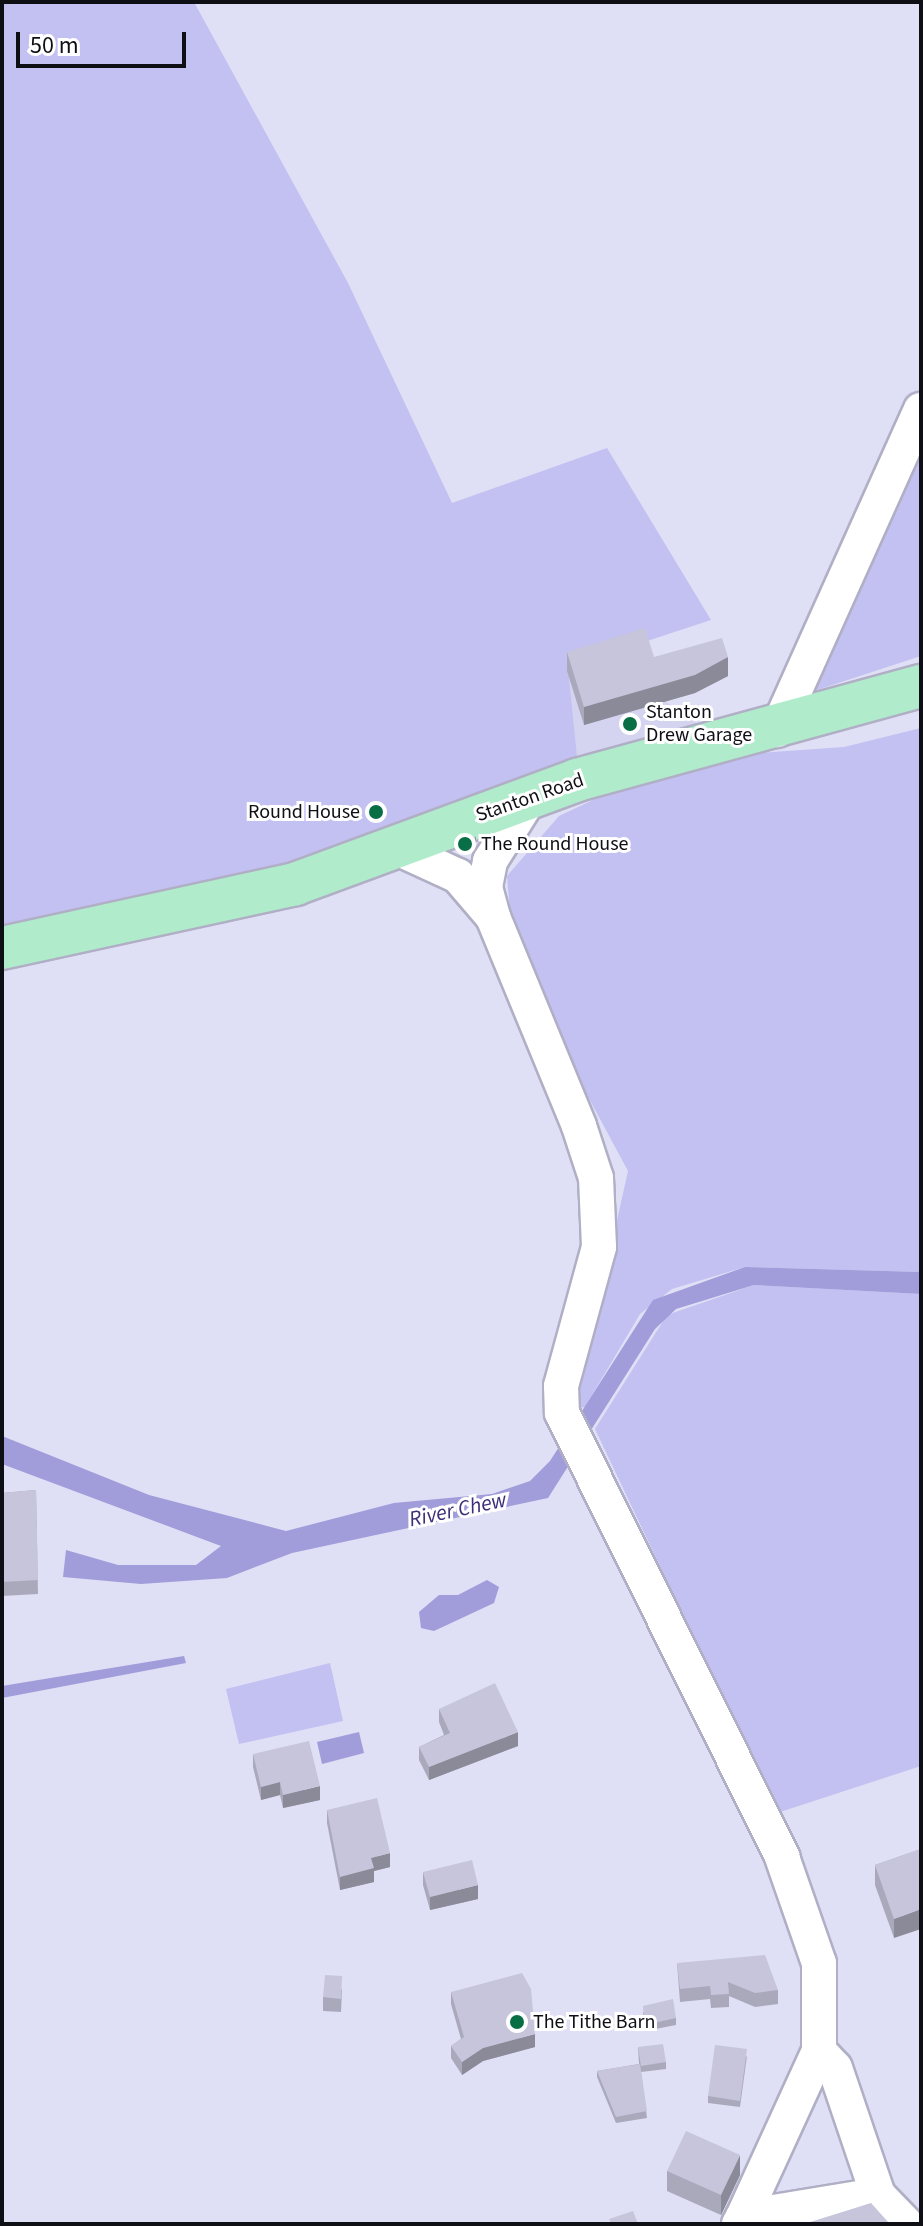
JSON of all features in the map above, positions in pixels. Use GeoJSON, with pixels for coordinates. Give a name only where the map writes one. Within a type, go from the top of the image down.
{"type":"FeatureCollection","features":[{"type":"Feature","properties":{"kind":"main road","name":"Stanton Road"},"geometry":{"type":"LineString","coordinates":[[2,948],[295,884],[531,796],[777,730],[921,686]]}},
{"type":"Feature","properties":{"kind":"street"},"geometry":{"type":"LineString","coordinates":[[777,730],[921,410]]}},
{"type":"Feature","properties":{"kind":"street"},"geometry":{"type":"LineString","coordinates":[[531,796],[490,861],[485,887],[493,917],[596,1178],[599,1247],[561,1386],[562,1413],[594,1472],[807,1915],[823,2002],[819,2051],[741,2221]]}},
{"type":"Feature","properties":{"kind":"street"},"geometry":{"type":"LineString","coordinates":[[395,847],[458,876],[493,917]]}},
{"type":"Feature","properties":{"kind":"street"},"geometry":{"type":"LineString","coordinates":[[819,2051],[835,2068],[878,2195],[906,2224]]}},
{"type":"Feature","properties":{"kind":"street"},"geometry":{"type":"LineString","coordinates":[[741,2221],[878,2195]]}},
{"type":"Feature","properties":{"kind":"shaded area"},"geometry":{"type":"Polygon","coordinates":[[[2,2],[194,2],[348,283],[452,503],[607,448],[711,620],[568,667],[578,766],[360,847],[2,932],[2,2]]]}},
{"type":"Feature","properties":{"kind":"shaded area"},"geometry":{"type":"Polygon","coordinates":[[[921,447],[921,656],[817,690],[814,682],[921,447]]]}},
{"type":"Feature","properties":{"kind":"shaded area"},"geometry":{"type":"Polygon","coordinates":[[[647,641],[664,700],[710,733],[578,766],[568,667],[647,641]]]}},
{"type":"Feature","properties":{"kind":"shaded area"},"geometry":{"type":"Polygon","coordinates":[[[921,728],[921,1272],[745,1267],[672,1289],[640,1314],[585,1407],[575,1409],[628,1171],[578,1078],[510,913],[507,876],[559,816],[610,792],[717,756],[844,747],[921,728]]]}},
{"type":"Feature","properties":{"kind":"shaded area"},"geometry":{"type":"Polygon","coordinates":[[[754,1285],[921,1294],[921,1766],[777,1813],[595,1429],[667,1315],[754,1285]]]}},
{"type":"Feature","properties":{"kind":"shaded area"},"geometry":{"type":"Polygon","coordinates":[[[330,1663],[343,1721],[239,1744],[226,1689],[330,1663]]]}},
{"type":"Feature","properties":{"kind":"water","name":"River Chew"},"geometry":{"type":"Polygon","coordinates":[[[745,1267],[921,1272],[921,1294],[754,1285],[676,1309],[655,1329],[548,1498],[292,1553],[227,1578],[141,1584],[63,1577],[66,1550],[118,1565],[196,1565],[221,1546],[2,1464],[2,1436],[149,1495],[286,1531],[394,1503],[492,1494],[530,1481],[550,1461],[653,1300],[745,1267]]]}},
{"type":"Feature","properties":{"kind":"water"},"geometry":{"type":"Polygon","coordinates":[[[487,1580],[499,1587],[494,1603],[434,1631],[421,1628],[419,1612],[439,1595],[458,1595],[487,1580]]]}},
{"type":"Feature","properties":{"kind":"water"},"geometry":{"type":"Polygon","coordinates":[[[184,1656],[186,1663],[2,1698],[2,1686],[184,1656]]]}},
{"type":"Feature","properties":{"kind":"water"},"geometry":{"type":"Polygon","coordinates":[[[359,1732],[364,1753],[322,1764],[317,1742],[359,1732]]]}},
{"type":"Feature","properties":{"kind":"building"},"geometry":{"type":"Polygon","coordinates":[[[645,628],[654,657],[722,638],[728,657],[695,675],[584,707],[567,652],[645,628]]]}},
{"type":"Feature","properties":{"kind":"building"},"geometry":{"type":"Polygon","coordinates":[[[476,836],[471,846],[456,843],[476,836]]]}},
{"type":"Feature","properties":{"kind":"building"},"geometry":{"type":"Polygon","coordinates":[[[36,1490],[38,1580],[2,1582],[2,1493],[36,1490]]]}},
{"type":"Feature","properties":{"kind":"building"},"geometry":{"type":"Polygon","coordinates":[[[495,1683],[518,1732],[429,1767],[419,1747],[450,1733],[439,1709],[495,1683]]]}},
{"type":"Feature","properties":{"kind":"building"},"geometry":{"type":"Polygon","coordinates":[[[309,1741],[320,1786],[283,1795],[280,1782],[261,1787],[253,1754],[309,1741]]]}},
{"type":"Feature","properties":{"kind":"building"},"geometry":{"type":"Polygon","coordinates":[[[377,1798],[390,1853],[371,1858],[374,1868],[340,1877],[327,1810],[377,1798]]]}},
{"type":"Feature","properties":{"kind":"building"},"geometry":{"type":"Polygon","coordinates":[[[921,1849],[921,1909],[894,1919],[875,1865],[921,1849]]]}},
{"type":"Feature","properties":{"kind":"building"},"geometry":{"type":"Polygon","coordinates":[[[472,1860],[478,1885],[430,1897],[423,1872],[472,1860]]]}},
{"type":"Feature","properties":{"kind":"building"},"geometry":{"type":"Polygon","coordinates":[[[765,1955],[778,1990],[755,1993],[728,1982],[729,1994],[711,1995],[710,1986],[680,1989],[677,1963],[765,1955]]]}},
{"type":"Feature","properties":{"kind":"building"},"geometry":{"type":"Polygon","coordinates":[[[522,1973],[531,1989],[535,2034],[483,2048],[462,2062],[451,2046],[464,2037],[451,1992],[522,1973]]]}},
{"type":"Feature","properties":{"kind":"building"},"geometry":{"type":"Polygon","coordinates":[[[325,1975],[342,1976],[341,1999],[323,1997],[325,1975]]]}},
{"type":"Feature","properties":{"kind":"building"},"geometry":{"type":"Polygon","coordinates":[[[673,1999],[676,2018],[645,2025],[643,2006],[673,1999]]]}},
{"type":"Feature","properties":{"kind":"building"},"geometry":{"type":"Polygon","coordinates":[[[663,2044],[666,2062],[641,2066],[638,2047],[663,2044]]]}},
{"type":"Feature","properties":{"kind":"building"},"geometry":{"type":"Polygon","coordinates":[[[715,2045],[747,2049],[740,2101],[708,2096],[715,2045]]]}},
{"type":"Feature","properties":{"kind":"building"},"geometry":{"type":"Polygon","coordinates":[[[640,2064],[647,2111],[616,2117],[597,2071],[640,2064]]]}},
{"type":"Feature","properties":{"kind":"building"},"geometry":{"type":"Polygon","coordinates":[[[686,2131],[740,2155],[721,2195],[667,2171],[686,2131]]]}},
{"type":"Feature","properties":{"kind":"building"},"geometry":{"type":"Polygon","coordinates":[[[871,2203],[889,2223],[804,2224],[871,2203]]]}},
{"type":"Feature","properties":{"kind":"building"},"geometry":{"type":"Polygon","coordinates":[[[633,2211],[638,2224],[611,2224],[609,2219],[633,2211]]]}},
{"type":"Feature","properties":{"kind":"place","name":"Stanton Drew Garage"},"geometry":{"type":"Point","coordinates":[630,724]}},
{"type":"Feature","properties":{"kind":"place","name":"Round House"},"geometry":{"type":"Point","coordinates":[376,812]}},
{"type":"Feature","properties":{"kind":"place","name":"The Round House"},"geometry":{"type":"Point","coordinates":[465,844]}},
{"type":"Feature","properties":{"kind":"place","name":"The Tithe Barn"},"geometry":{"type":"Point","coordinates":[517,2022]}}]}
